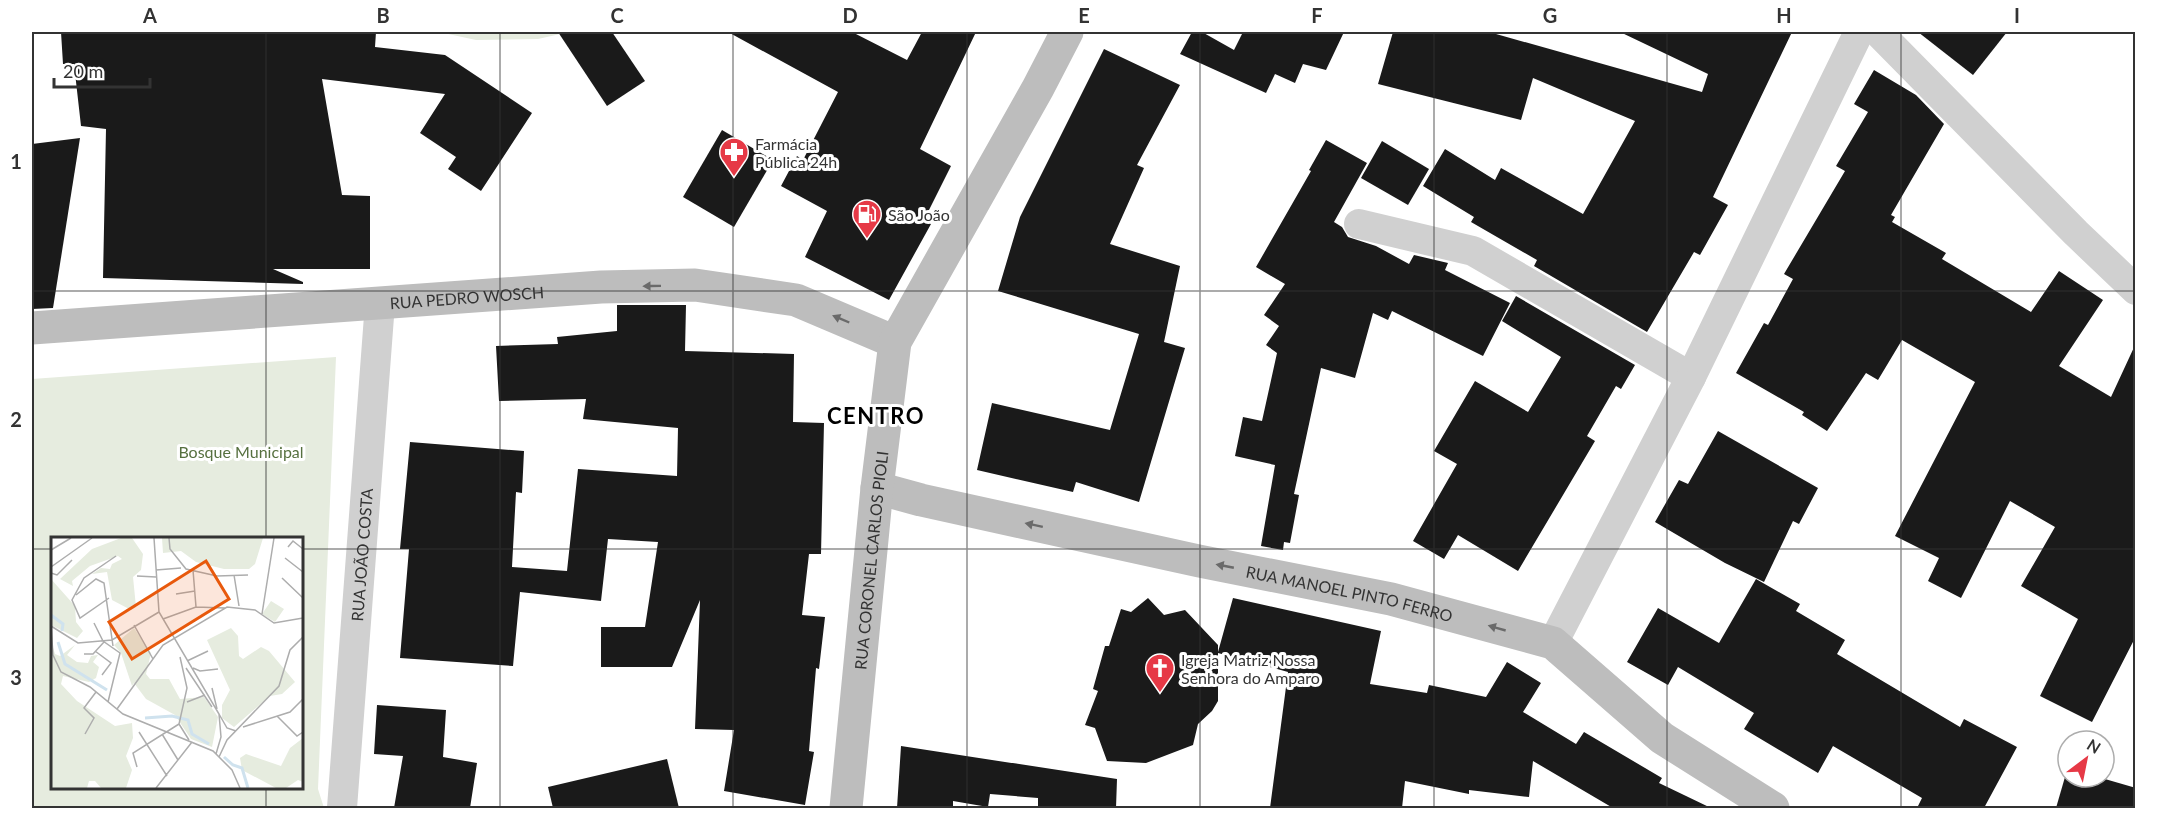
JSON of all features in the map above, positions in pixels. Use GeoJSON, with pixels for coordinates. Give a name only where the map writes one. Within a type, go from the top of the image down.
{"type":"FeatureCollection","features":[{"type":"Feature","properties":{"kind":"street","name":"RUA CORONEL CARLOS PIOLI"},"geometry":{"type":"LineString","coordinates":[[846,808],[877,488],[895,342],[1038,88],[1067,32]]}},
{"type":"Feature","properties":{"kind":"street"},"geometry":{"type":"LineString","coordinates":[[1553,643],[1691,377],[1859,32]]}},
{"type":"Feature","properties":{"kind":"street"},"geometry":{"type":"LineString","coordinates":[[1878,32],[2076,233],[2136,290]]}},
{"type":"Feature","properties":{"kind":"street"},"geometry":{"type":"LineString","coordinates":[[1359,224],[1473,251],[1691,377]]}},
{"type":"Feature","properties":{"kind":"street","name":"RUA PEDRO WOSCH"},"geometry":{"type":"LineString","coordinates":[[32,328],[601,287],[695,285],[796,300],[895,342]]}},
{"type":"Feature","properties":{"kind":"street","name":"RUA JOÃO COSTA"},"geometry":{"type":"LineString","coordinates":[[342,808],[381,303]]}},
{"type":"Feature","properties":{"kind":"street","name":"RUA MANOEL PINTO FERRO"},"geometry":{"type":"LineString","coordinates":[[877,488],[1199,561],[1391,599],[1553,643],[1662,738],[1773,808]]}},
{"type":"Feature","properties":{"kind":"green space"},"geometry":{"type":"Polygon","coordinates":[[[439,32],[569,32],[538,39],[476,40],[439,32]]]}},
{"type":"Feature","properties":{"kind":"green space","name":"Bosque Municipal"},"geometry":{"type":"Polygon","coordinates":[[[336,357],[318,789],[324,808],[32,808],[32,379],[336,357]]]}},
{"type":"Feature","properties":{"kind":"building"},"geometry":{"type":"Polygon","coordinates":[[[61,32],[376,32],[375,47],[445,55],[532,113],[481,191],[448,169],[456,157],[420,133],[445,94],[322,79],[342,195],[370,196],[370,269],[273,269],[303,284],[103,278],[106,129],[81,126],[74,64],[63,64],[61,32]]]}},
{"type":"Feature","properties":{"kind":"building"},"geometry":{"type":"Polygon","coordinates":[[[558,32],[612,32],[645,81],[607,106],[558,32]]]}},
{"type":"Feature","properties":{"kind":"building"},"geometry":{"type":"Polygon","coordinates":[[[728,32],[852,32],[907,60],[922,32],[976,32],[920,149],[951,166],[924,220],[931,224],[889,300],[805,257],[827,211],[781,186],[797,156],[803,160],[838,92],[728,32]]]}},
{"type":"Feature","properties":{"kind":"building"},"geometry":{"type":"Polygon","coordinates":[[[1192,32],[1202,32],[1234,50],[1243,32],[1344,32],[1326,70],[1303,64],[1295,83],[1275,74],[1266,93],[1180,54],[1192,32]]]}},
{"type":"Feature","properties":{"kind":"building"},"geometry":{"type":"Polygon","coordinates":[[[1393,32],[1489,32],[1702,92],[1708,74],[1620,32],[1792,32],[1713,197],[1728,205],[1700,255],[1694,252],[1647,332],[1534,266],[1537,260],[1471,222],[1474,217],[1423,186],[1445,149],[1495,180],[1501,168],[1583,214],[1635,121],[1533,78],[1521,120],[1378,84],[1393,32]]]}},
{"type":"Feature","properties":{"kind":"building"},"geometry":{"type":"Polygon","coordinates":[[[1918,32],[2007,32],[1973,75],[1918,32]]]}},
{"type":"Feature","properties":{"kind":"building"},"geometry":{"type":"Polygon","coordinates":[[[1104,49],[1180,85],[1137,165],[1144,168],[1110,244],[1180,266],[1164,342],[1185,348],[1139,502],[1076,482],[1073,492],[977,470],[992,403],[1110,430],[1139,334],[998,291],[1020,217],[1104,49]]]}},
{"type":"Feature","properties":{"kind":"building"},"geometry":{"type":"Polygon","coordinates":[[[1874,70],[1916,95],[1944,124],[1891,215],[1895,217],[1892,222],[1946,253],[1942,259],[2031,312],[2059,271],[2103,300],[2059,366],[2111,397],[2136,343],[2136,636],[2092,722],[2040,696],[2078,619],[2021,586],[2055,527],[2010,501],[1961,598],[1928,581],[1939,558],[1895,536],[1975,382],[1902,340],[1878,380],[1866,373],[1827,431],[1802,415],[1804,412],[1736,373],[1764,323],[1768,325],[1793,279],[1784,274],[1845,171],[1836,166],[1868,112],[1854,104],[1874,70]]]}},
{"type":"Feature","properties":{"kind":"building"},"geometry":{"type":"Polygon","coordinates":[[[722,130],[773,160],[734,227],[683,197],[722,130]]]}},
{"type":"Feature","properties":{"kind":"building"},"geometry":{"type":"Polygon","coordinates":[[[80,138],[53,308],[32,309],[32,144],[80,138]]]}},
{"type":"Feature","properties":{"kind":"building"},"geometry":{"type":"Polygon","coordinates":[[[1326,140],[1367,163],[1334,222],[1342,227],[1348,237],[1376,246],[1409,264],[1414,255],[1448,263],[1445,270],[1510,303],[1483,356],[1392,311],[1388,320],[1373,313],[1355,378],[1321,368],[1294,494],[1299,495],[1290,543],[1284,542],[1283,550],[1261,546],[1275,465],[1235,456],[1243,417],[1262,421],[1277,353],[1266,345],[1279,326],[1264,315],[1285,284],[1256,267],[1311,171],[1309,170],[1326,140]]]}},
{"type":"Feature","properties":{"kind":"building"},"geometry":{"type":"Polygon","coordinates":[[[1382,141],[1429,169],[1408,205],[1361,178],[1382,141]]]}},
{"type":"Feature","properties":{"kind":"building"},"geometry":{"type":"Polygon","coordinates":[[[1516,296],[1635,365],[1621,389],[1616,386],[1587,436],[1595,441],[1518,571],[1458,535],[1444,559],[1413,541],[1457,464],[1434,451],[1475,381],[1528,412],[1561,357],[1502,321],[1516,296]]]}},
{"type":"Feature","properties":{"kind":"building"},"geometry":{"type":"Polygon","coordinates":[[[617,305],[686,305],[685,351],[794,354],[793,422],[824,423],[821,554],[809,554],[802,615],[825,617],[819,669],[816,668],[809,751],[814,752],[805,805],[724,791],[734,730],[695,729],[700,600],[672,667],[601,667],[601,627],[645,627],[658,542],[608,539],[601,601],[520,592],[513,666],[400,658],[409,549],[400,549],[410,442],[524,451],[522,493],[516,492],[512,567],[567,571],[578,469],[677,476],[678,428],[583,419],[586,399],[499,401],[496,346],[558,344],[557,337],[617,331],[617,305]]]}},
{"type":"Feature","properties":{"kind":"building"},"geometry":{"type":"Polygon","coordinates":[[[1718,431],[1818,488],[1799,524],[1793,521],[1764,582],[1725,563],[1655,522],[1679,480],[1688,484],[1718,431]]]}},
{"type":"Feature","properties":{"kind":"building"},"geometry":{"type":"Polygon","coordinates":[[[1756,579],[1800,604],[1796,611],[1845,640],[1837,654],[1960,727],[1964,719],[2017,747],[1984,808],[1917,808],[1922,798],[1833,746],[1818,773],[1744,729],[1754,713],[1678,667],[1668,685],[1627,662],[1658,608],[1719,643],[1756,579]]]}},
{"type":"Feature","properties":{"kind":"building"},"geometry":{"type":"Polygon","coordinates":[[[1148,598],[1164,615],[1185,610],[1218,645],[1218,652],[1233,598],[1381,631],[1370,684],[1427,693],[1429,685],[1486,697],[1507,662],[1541,683],[1523,712],[1576,744],[1584,732],[1662,778],[1659,783],[1711,808],[1613,808],[1533,761],[1529,797],[1469,790],[1469,794],[1405,781],[1402,808],[1270,808],[1288,672],[1218,653],[1218,701],[1212,711],[1198,724],[1193,745],[1146,763],[1107,761],[1095,728],[1085,725],[1098,691],[1093,689],[1105,646],[1109,646],[1121,609],[1131,612],[1148,598]]]}},
{"type":"Feature","properties":{"kind":"building"},"geometry":{"type":"Polygon","coordinates":[[[377,705],[446,710],[443,757],[477,763],[470,808],[394,808],[403,756],[374,754],[377,705]]]}},
{"type":"Feature","properties":{"kind":"building"},"geometry":{"type":"Polygon","coordinates":[[[901,746],[1117,779],[1116,808],[1038,808],[1038,798],[990,794],[988,807],[953,801],[953,808],[897,808],[901,746]]]}},
{"type":"Feature","properties":{"kind":"building"},"geometry":{"type":"Polygon","coordinates":[[[667,759],[679,808],[553,808],[548,787],[667,759]]]}},
{"type":"Feature","properties":{"kind":"building"},"geometry":{"type":"Polygon","coordinates":[[[2116,782],[2136,788],[2136,808],[2056,808],[2062,789],[2116,789],[2116,782]]]}},
{"type":"Feature","properties":{"kind":"place","name":"Farmácia Pública 24h"},"geometry":{"type":"Point","coordinates":[734,178]}},
{"type":"Feature","properties":{"kind":"place","name":"São João"},"geometry":{"type":"Point","coordinates":[867,240]}},
{"type":"Feature","properties":{"kind":"place","name":"Igreja Matriz Nossa Senhora do Amparo"},"geometry":{"type":"Point","coordinates":[1160,694]}},
{"type":"Feature","properties":{"kind":"district","name":"CENTRO"},"geometry":{"type":"Point","coordinates":[876,415]}}]}
